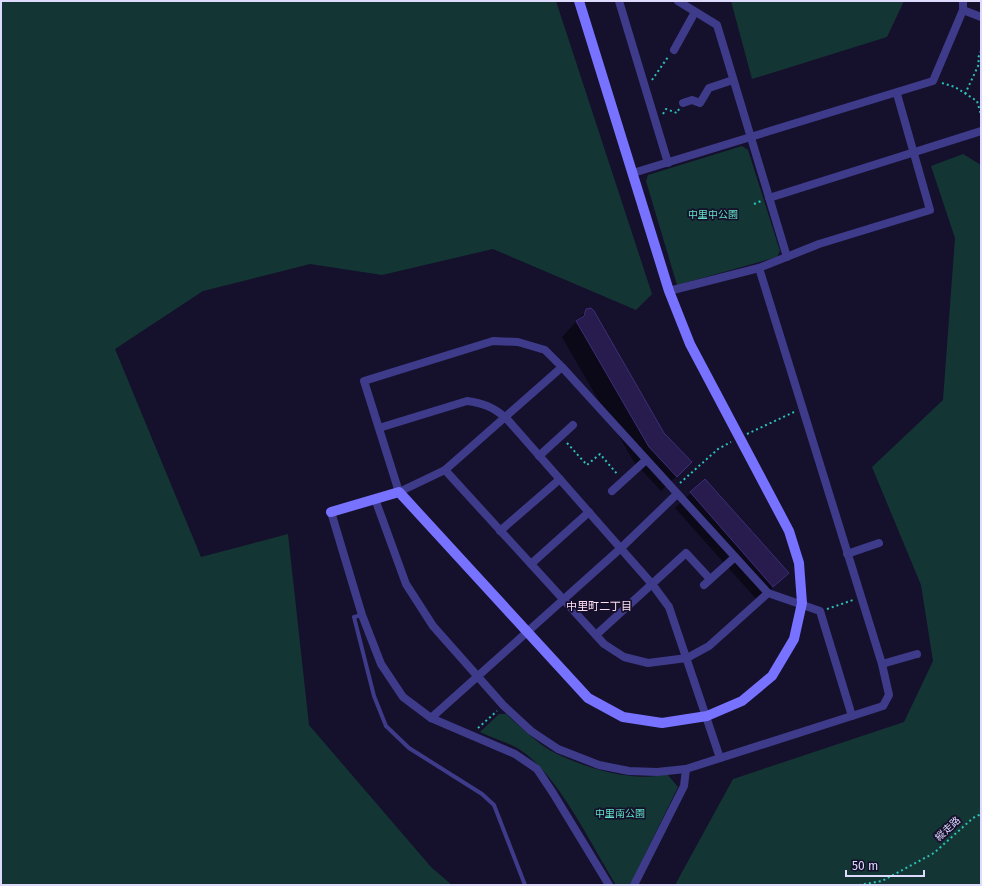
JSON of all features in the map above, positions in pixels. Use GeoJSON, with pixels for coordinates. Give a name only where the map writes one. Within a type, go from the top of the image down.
{"type":"FeatureCollection","features":[{"type":"Feature","properties":{"kind":"street"},"geometry":{"type":"LineString","coordinates":[[579,1],[669,291],[690,344],[789,531],[800,563],[802,603],[794,639],[772,676],[742,701],[707,716],[662,723],[623,717],[588,698],[399,492],[364,381],[493,341],[518,342],[544,350],[562,367],[768,593],[788,601],[802,603],[820,611],[852,716]]}},
{"type":"Feature","properties":{"kind":"street"},"geometry":{"type":"LineString","coordinates":[[619,1],[668,163]]}},
{"type":"Feature","properties":{"kind":"street"},"geometry":{"type":"LineString","coordinates":[[678,1],[717,25],[787,257]]}},
{"type":"Feature","properties":{"kind":"street"},"geometry":{"type":"LineString","coordinates":[[633,174],[897,94],[933,81],[963,10],[963,1]]}},
{"type":"Feature","properties":{"kind":"street"},"geometry":{"type":"LineString","coordinates":[[963,10],[981,17]]}},
{"type":"Feature","properties":{"kind":"street"},"geometry":{"type":"LineString","coordinates":[[674,50],[695,12]]}},
{"type":"Feature","properties":{"kind":"street"},"geometry":{"type":"LineString","coordinates":[[683,103],[692,100],[700,104],[709,88],[733,80]]}},
{"type":"Feature","properties":{"kind":"street"},"geometry":{"type":"LineString","coordinates":[[669,291],[759,268],[819,244],[930,210],[897,94]]}},
{"type":"Feature","properties":{"kind":"street"},"geometry":{"type":"LineString","coordinates":[[769,198],[981,131]]}},
{"type":"Feature","properties":{"kind":"street"},"geometry":{"type":"LineString","coordinates":[[375,499],[406,584],[433,626],[503,705],[532,732],[558,749],[599,765],[629,771],[657,772],[686,768],[883,706],[889,695],[882,664],[759,268]]}},
{"type":"Feature","properties":{"kind":"street"},"geometry":{"type":"LineString","coordinates":[[562,367],[506,418],[445,470],[399,492],[331,512],[362,615],[381,664],[403,697],[431,718],[515,754],[537,769],[554,793],[609,885]]}},
{"type":"Feature","properties":{"kind":"street"},"geometry":{"type":"LineString","coordinates":[[379,428],[467,401],[482,402],[494,408],[506,418],[621,548],[652,584],[669,607],[720,758]]}},
{"type":"Feature","properties":{"kind":"street"},"geometry":{"type":"LineString","coordinates":[[539,456],[573,425]]}},
{"type":"Feature","properties":{"kind":"street"},"geometry":{"type":"LineString","coordinates":[[612,491],[646,460]]}},
{"type":"Feature","properties":{"kind":"street"},"geometry":{"type":"LineString","coordinates":[[445,470],[604,644],[624,657],[648,663],[687,658],[709,646],[768,593]]}},
{"type":"Feature","properties":{"kind":"street"},"geometry":{"type":"LineString","coordinates":[[500,531],[560,479]]}},
{"type":"Feature","properties":{"kind":"street"},"geometry":{"type":"LineString","coordinates":[[431,718],[564,600],[678,494]]}},
{"type":"Feature","properties":{"kind":"street"},"geometry":{"type":"LineString","coordinates":[[531,564],[589,512]]}},
{"type":"Feature","properties":{"kind":"street"},"geometry":{"type":"LineString","coordinates":[[847,554],[879,543]]}},
{"type":"Feature","properties":{"kind":"street"},"geometry":{"type":"LineString","coordinates":[[596,635],[686,553],[710,578]]}},
{"type":"Feature","properties":{"kind":"street"},"geometry":{"type":"LineString","coordinates":[[704,585],[735,557]]}},
{"type":"Feature","properties":{"kind":"street"},"geometry":{"type":"LineString","coordinates":[[882,664],[917,654]]}},
{"type":"Feature","properties":{"kind":"street"},"geometry":{"type":"LineString","coordinates":[[634,885],[684,786],[686,768]]}},
{"type":"Feature","properties":{"kind":"lane"},"geometry":{"type":"LineString","coordinates":[[362,615],[354,617],[374,696],[386,726],[409,748],[482,794],[494,805],[525,885]]}},
{"type":"Feature","properties":{"kind":"path"},"geometry":{"type":"LineString","coordinates":[[646,89],[674,50]]}},
{"type":"Feature","properties":{"kind":"path"},"geometry":{"type":"LineString","coordinates":[[965,94],[980,64],[978,58],[981,51]]}},
{"type":"Feature","properties":{"kind":"path"},"geometry":{"type":"LineString","coordinates":[[933,81],[955,87],[977,101],[981,115]]}},
{"type":"Feature","properties":{"kind":"path"},"geometry":{"type":"LineString","coordinates":[[655,120],[660,119],[666,109],[677,113],[683,103]]}},
{"type":"Feature","properties":{"kind":"path"},"geometry":{"type":"LineString","coordinates":[[561,436],[587,465],[600,454],[623,481]]}},
{"type":"Feature","properties":{"kind":"path"},"geometry":{"type":"LineString","coordinates":[[820,611],[861,598]]}},
{"type":"Feature","properties":{"kind":"path"},"geometry":{"type":"LineString","coordinates":[[471,735],[503,705]]}},
{"type":"Feature","properties":{"kind":"path","name":"縦走路"},"geometry":{"type":"LineString","coordinates":[[859,885],[882,881],[934,853],[981,811]]}},
{"type":"Feature","properties":{"kind":"green space"},"geometry":{"type":"Polygon","coordinates":[[[1,1],[556,1],[652,294],[636,310],[493,249],[382,275],[310,264],[203,291],[115,349],[201,557],[288,534],[309,725],[431,867],[452,885],[1,885],[1,1]]]}},
{"type":"Feature","properties":{"kind":"green space"},"geometry":{"type":"Polygon","coordinates":[[[731,1],[904,1],[887,37],[752,79],[731,1]]]}},
{"type":"Feature","properties":{"kind":"green space","name":"中里中公園"},"geometry":{"type":"Polygon","coordinates":[[[742,146],[748,150],[780,251],[777,257],[677,285],[646,181],[648,175],[742,146]]]}},
{"type":"Feature","properties":{"kind":"green space"},"geometry":{"type":"Polygon","coordinates":[[[963,154],[981,165],[981,885],[675,885],[733,779],[904,722],[933,661],[921,585],[872,467],[943,400],[955,238],[931,166],[963,154]]]}},
{"type":"Feature","properties":{"kind":"green space","name":"中里南公園"},"geometry":{"type":"Polygon","coordinates":[[[499,714],[506,714],[543,746],[569,759],[611,773],[640,777],[667,774],[678,787],[630,885],[616,885],[573,811],[547,775],[533,760],[519,749],[480,732],[499,714]]]}},
{"type":"Feature","properties":{"kind":"building"},"geometry":{"type":"Polygon","coordinates":[[[591,308],[664,433],[692,462],[677,477],[649,447],[576,321],[584,316],[586,309],[591,308]]]}},
{"type":"Feature","properties":{"kind":"building"},"geometry":{"type":"Polygon","coordinates":[[[705,479],[789,573],[773,587],[690,492],[705,479]]]}},
{"type":"Feature","properties":{"kind":"district","name":"中里町二丁目"},"geometry":{"type":"Point","coordinates":[599,606]}}]}
